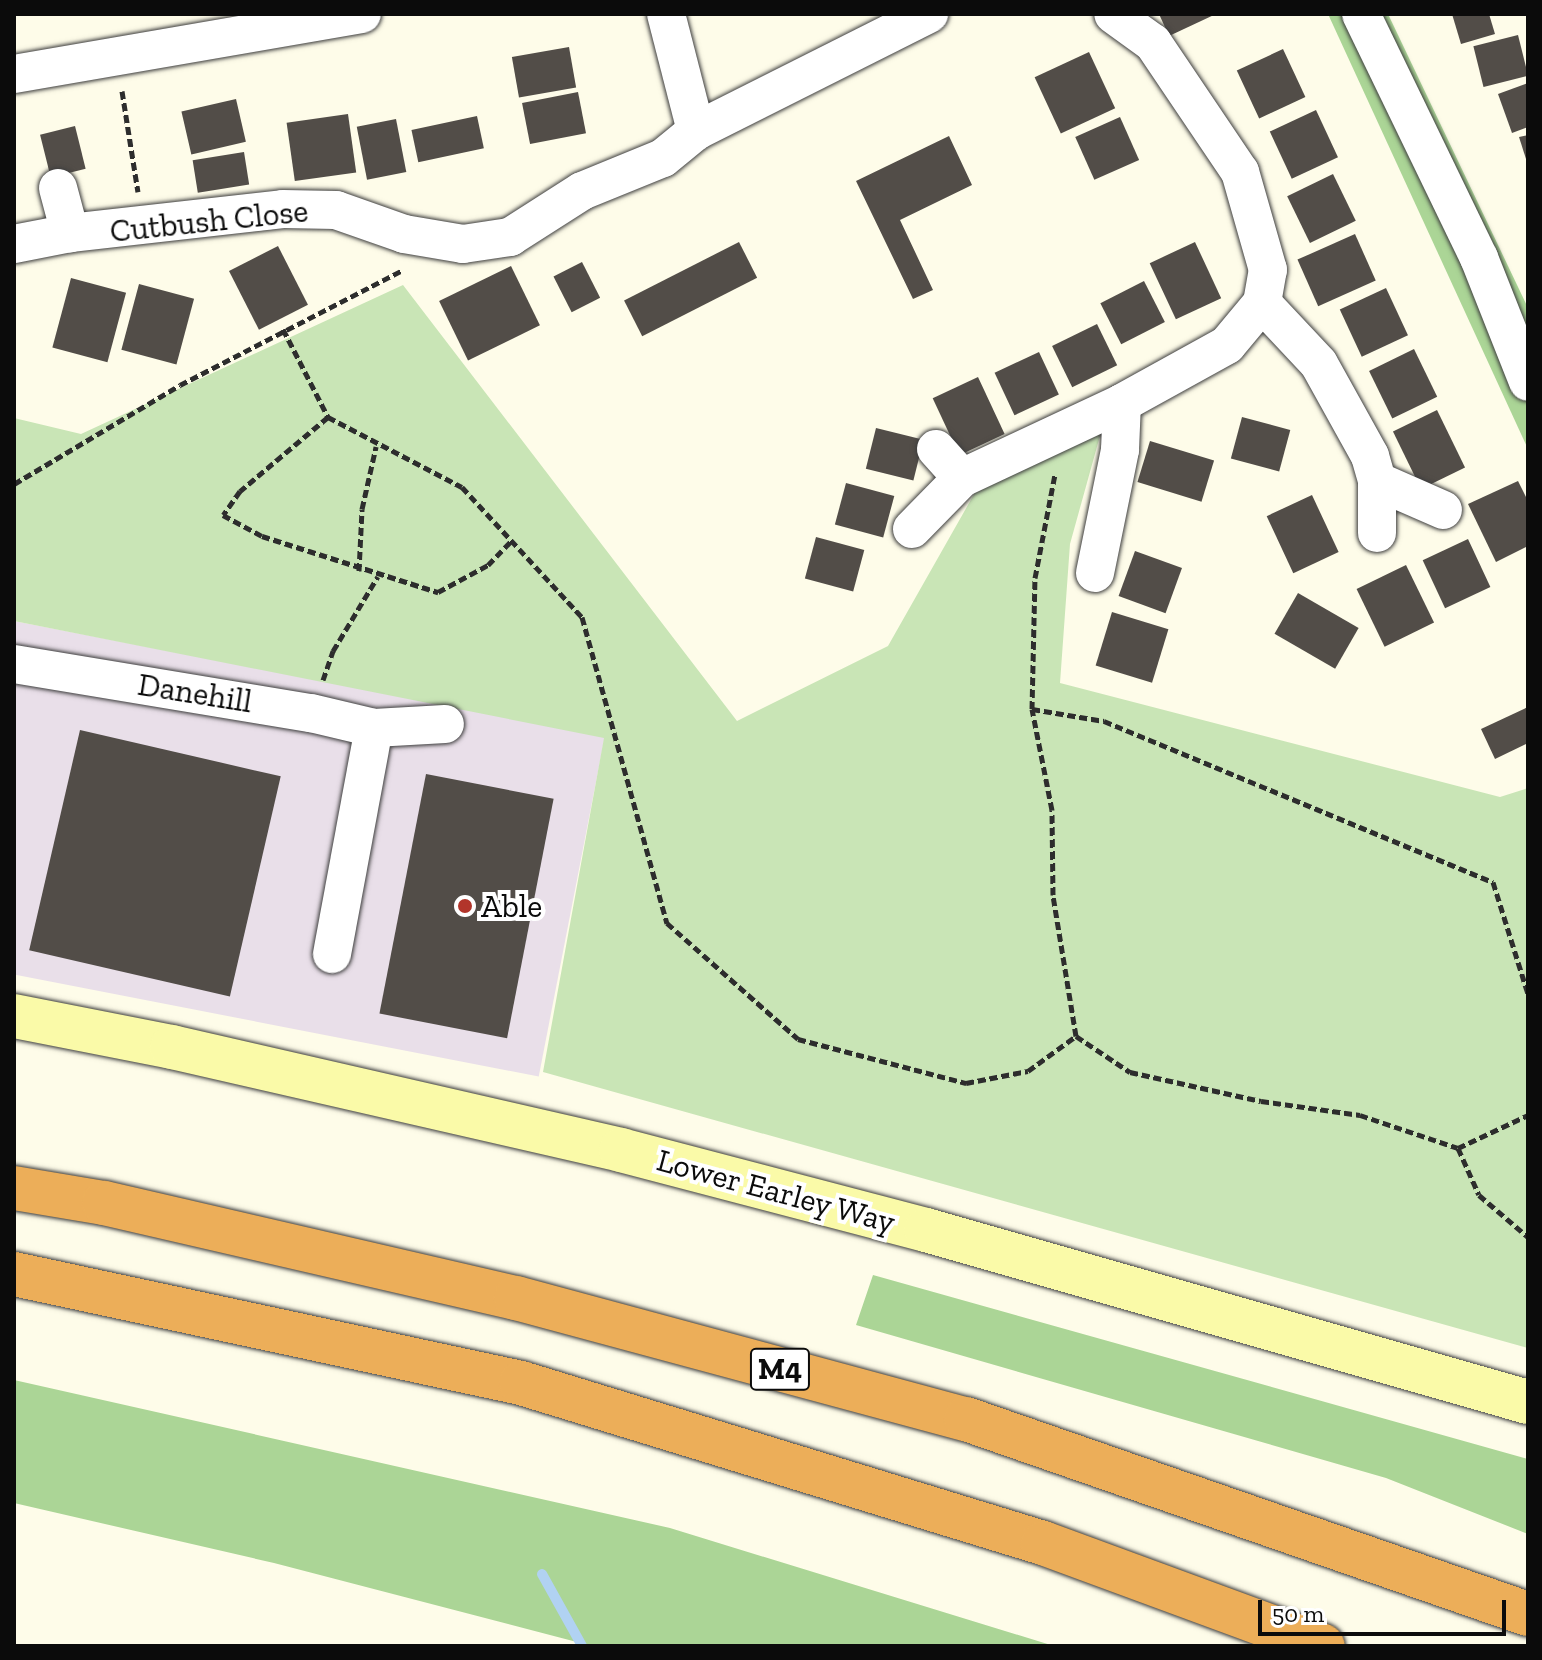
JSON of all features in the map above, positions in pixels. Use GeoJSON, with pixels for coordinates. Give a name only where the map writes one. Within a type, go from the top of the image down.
{"type":"FeatureCollection","features":[{"type":"Feature","properties":{"kind":"highway","name":"M4"},"geometry":{"type":"LineString","coordinates":[[14,1188],[104,1203],[516,1298],[966,1419],[1528,1614]]}},
{"type":"Feature","properties":{"kind":"highway"},"geometry":{"type":"LineString","coordinates":[[14,1274],[521,1383],[1043,1543],[1323,1646]]}},
{"type":"Feature","properties":{"kind":"main road","name":"Lower Earley Way"},"geometry":{"type":"LineString","coordinates":[[14,1016],[172,1047],[621,1150],[926,1230],[1528,1402]]}},
{"type":"Feature","properties":{"kind":"street"},"geometry":{"type":"LineString","coordinates":[[14,74],[362,14]]}},
{"type":"Feature","properties":{"kind":"street"},"geometry":{"type":"LineString","coordinates":[[666,14],[696,131]]}},
{"type":"Feature","properties":{"kind":"street","name":"Cutbush Close"},"geometry":{"type":"LineString","coordinates":[[14,244],[70,233],[144,229],[283,209],[336,210],[404,234],[463,244],[510,237],[582,191],[663,158],[696,131],[929,14]]}},
{"type":"Feature","properties":{"kind":"street"},"geometry":{"type":"LineString","coordinates":[[912,529],[962,478],[1122,403],[1227,345],[1262,303],[1268,270],[1240,172],[1153,43],[1113,14]]}},
{"type":"Feature","properties":{"kind":"street"},"geometry":{"type":"LineString","coordinates":[[1361,14],[1479,258],[1528,382]]}},
{"type":"Feature","properties":{"kind":"street","name":"Cutbush Close"},"geometry":{"type":"LineString","coordinates":[[58,188],[70,233]]}},
{"type":"Feature","properties":{"kind":"street"},"geometry":{"type":"LineString","coordinates":[[1262,303],[1319,364],[1370,456],[1377,481],[1377,533]]}},
{"type":"Feature","properties":{"kind":"street"},"geometry":{"type":"LineString","coordinates":[[1095,573],[1120,450],[1122,403]]}},
{"type":"Feature","properties":{"kind":"street"},"geometry":{"type":"LineString","coordinates":[[936,449],[962,478]]}},
{"type":"Feature","properties":{"kind":"street"},"geometry":{"type":"LineString","coordinates":[[1377,481],[1443,510]]}},
{"type":"Feature","properties":{"kind":"street","name":"Danehill"},"geometry":{"type":"LineString","coordinates":[[14,664],[311,713],[374,728],[445,724]]}},
{"type":"Feature","properties":{"kind":"street"},"geometry":{"type":"LineString","coordinates":[[332,954],[374,728]]}},
{"type":"Feature","properties":{"kind":"path"},"geometry":{"type":"LineString","coordinates":[[116,54],[144,229]]}},
{"type":"Feature","properties":{"kind":"path"},"geometry":{"type":"LineString","coordinates":[[14,484],[283,329],[406,268]]}},
{"type":"Feature","properties":{"kind":"path"},"geometry":{"type":"LineString","coordinates":[[283,329],[328,417],[376,447],[462,487],[582,617],[667,923],[798,1039],[966,1083],[1028,1071],[1076,1036]]}},
{"type":"Feature","properties":{"kind":"path"},"geometry":{"type":"LineString","coordinates":[[328,417],[240,491],[223,515],[262,536],[359,571],[438,592],[488,565],[511,541]]}},
{"type":"Feature","properties":{"kind":"path"},"geometry":{"type":"LineString","coordinates":[[1064,431],[1035,578],[1032,709],[1052,810],[1053,895],[1076,1036],[1130,1072],[1261,1101],[1360,1115],[1458,1148],[1528,1115]]}},
{"type":"Feature","properties":{"kind":"path"},"geometry":{"type":"LineString","coordinates":[[359,571],[362,509],[376,447]]}},
{"type":"Feature","properties":{"kind":"path"},"geometry":{"type":"LineString","coordinates":[[311,713],[333,651],[378,576]]}},
{"type":"Feature","properties":{"kind":"path"},"geometry":{"type":"LineString","coordinates":[[1032,709],[1104,721],[1493,882],[1528,994]]}},
{"type":"Feature","properties":{"kind":"path"},"geometry":{"type":"LineString","coordinates":[[1458,1148],[1479,1195],[1528,1237]]}},
{"type":"Feature","properties":{"kind":"shaded area"},"geometry":{"type":"Polygon","coordinates":[[[14,621],[605,736],[539,1076],[14,974],[14,621]]]}},
{"type":"Feature","properties":{"kind":"green space"},"geometry":{"type":"Polygon","coordinates":[[[1328,14],[1388,14],[1528,308],[1528,449],[1328,14]]]}},
{"type":"Feature","properties":{"kind":"green space"},"geometry":{"type":"Polygon","coordinates":[[[403,285],[737,721],[888,646],[977,489],[1103,425],[1070,544],[1060,683],[1500,797],[1528,788],[1528,1348],[543,1072],[604,738],[14,621],[14,418],[81,434],[403,285]]]}},
{"type":"Feature","properties":{"kind":"green space"},"geometry":{"type":"Polygon","coordinates":[[[873,1275],[1528,1459],[1528,1534],[1386,1478],[856,1325],[873,1275]]]}},
{"type":"Feature","properties":{"kind":"green space"},"geometry":{"type":"Polygon","coordinates":[[[14,1380],[670,1528],[1054,1646],[592,1646],[274,1563],[14,1503],[14,1380]]]}},
{"type":"Feature","properties":{"kind":"building"},"geometry":{"type":"Polygon","coordinates":[[[1159,14],[1216,14],[1169,36],[1159,14]]]}},
{"type":"Feature","properties":{"kind":"building"},"geometry":{"type":"Polygon","coordinates":[[[1452,14],[1489,14],[1495,34],[1461,44],[1452,14]]]}},
{"type":"Feature","properties":{"kind":"building"},"geometry":{"type":"Polygon","coordinates":[[[1518,35],[1528,76],[1484,87],[1473,46],[1518,35]]]}},
{"type":"Feature","properties":{"kind":"building"},"geometry":{"type":"Polygon","coordinates":[[[569,47],[576,87],[519,97],[512,57],[569,47]]]}},
{"type":"Feature","properties":{"kind":"building"},"geometry":{"type":"Polygon","coordinates":[[[1283,49],[1305,97],[1259,119],[1237,71],[1283,49]]]}},
{"type":"Feature","properties":{"kind":"building"},"geometry":{"type":"Polygon","coordinates":[[[1089,52],[1115,108],[1061,134],[1035,77],[1089,52]]]}},
{"type":"Feature","properties":{"kind":"building"},"geometry":{"type":"Polygon","coordinates":[[[1528,83],[1528,127],[1512,133],[1498,94],[1528,83]]]}},
{"type":"Feature","properties":{"kind":"building"},"geometry":{"type":"Polygon","coordinates":[[[578,92],[586,133],[530,144],[522,103],[578,92]]]}},
{"type":"Feature","properties":{"kind":"building"},"geometry":{"type":"Polygon","coordinates":[[[236,99],[246,142],[191,154],[181,112],[236,99]]]}},
{"type":"Feature","properties":{"kind":"building"},"geometry":{"type":"Polygon","coordinates":[[[1316,110],[1338,157],[1292,179],[1270,132],[1316,110]]]}},
{"type":"Feature","properties":{"kind":"building"},"geometry":{"type":"Polygon","coordinates":[[[348,114],[356,172],[295,181],[287,123],[348,114]]]}},
{"type":"Feature","properties":{"kind":"building"},"geometry":{"type":"Polygon","coordinates":[[[477,116],[484,148],[418,162],[411,130],[477,116]]]}},
{"type":"Feature","properties":{"kind":"building"},"geometry":{"type":"Polygon","coordinates":[[[1120,117],[1139,160],[1094,180],[1075,137],[1120,117]]]}},
{"type":"Feature","properties":{"kind":"building"},"geometry":{"type":"Polygon","coordinates":[[[396,119],[406,172],[367,180],[357,127],[396,119]]]}},
{"type":"Feature","properties":{"kind":"building"},"geometry":{"type":"Polygon","coordinates":[[[75,126],[86,169],[51,177],[40,135],[75,126]]]}},
{"type":"Feature","properties":{"kind":"building"},"geometry":{"type":"Polygon","coordinates":[[[1528,135],[1528,162],[1527,162],[1519,137],[1528,135]]]}},
{"type":"Feature","properties":{"kind":"building"},"geometry":{"type":"Polygon","coordinates":[[[949,136],[972,185],[900,220],[933,290],[913,299],[856,181],[949,136]]]}},
{"type":"Feature","properties":{"kind":"building"},"geometry":{"type":"Polygon","coordinates":[[[244,152],[249,185],[198,193],[193,160],[244,152]]]}},
{"type":"Feature","properties":{"kind":"building"},"geometry":{"type":"Polygon","coordinates":[[[1333,174],[1356,221],[1310,243],[1287,196],[1333,174]]]}},
{"type":"Feature","properties":{"kind":"building"},"geometry":{"type":"Polygon","coordinates":[[[1355,234],[1376,281],[1318,306],[1297,260],[1355,234]]]}},
{"type":"Feature","properties":{"kind":"building"},"geometry":{"type":"Polygon","coordinates":[[[739,242],[757,278],[642,336],[624,301],[739,242]]]}},
{"type":"Feature","properties":{"kind":"building"},"geometry":{"type":"Polygon","coordinates":[[[1195,242],[1221,298],[1176,319],[1150,263],[1195,242]]]}},
{"type":"Feature","properties":{"kind":"building"},"geometry":{"type":"Polygon","coordinates":[[[278,246],[308,305],[259,330],[229,271],[278,246]]]}},
{"type":"Feature","properties":{"kind":"building"},"geometry":{"type":"Polygon","coordinates":[[[582,262],[600,298],[572,312],[553,277],[582,262]]]}},
{"type":"Feature","properties":{"kind":"building"},"geometry":{"type":"Polygon","coordinates":[[[511,266],[540,325],[468,360],[439,301],[511,266]]]}},
{"type":"Feature","properties":{"kind":"building"},"geometry":{"type":"Polygon","coordinates":[[[71,278],[126,293],[107,362],[52,348],[71,278]]]}},
{"type":"Feature","properties":{"kind":"building"},"geometry":{"type":"Polygon","coordinates":[[[1144,281],[1165,322],[1121,344],[1100,303],[1144,281]]]}},
{"type":"Feature","properties":{"kind":"building"},"geometry":{"type":"Polygon","coordinates":[[[139,284],[194,299],[176,364],[121,350],[139,284]]]}},
{"type":"Feature","properties":{"kind":"building"},"geometry":{"type":"Polygon","coordinates":[[[1386,288],[1408,335],[1362,357],[1340,310],[1386,288]]]}},
{"type":"Feature","properties":{"kind":"building"},"geometry":{"type":"Polygon","coordinates":[[[1097,324],[1117,365],[1072,387],[1052,346],[1097,324]]]}},
{"type":"Feature","properties":{"kind":"building"},"geometry":{"type":"Polygon","coordinates":[[[1414,349],[1437,397],[1392,419],[1369,371],[1414,349]]]}},
{"type":"Feature","properties":{"kind":"building"},"geometry":{"type":"Polygon","coordinates":[[[1039,352],[1059,395],[1014,415],[995,373],[1039,352]]]}},
{"type":"Feature","properties":{"kind":"building"},"geometry":{"type":"Polygon","coordinates":[[[978,377],[1005,434],[959,455],[933,398],[978,377]]]}},
{"type":"Feature","properties":{"kind":"building"},"geometry":{"type":"Polygon","coordinates":[[[1437,410],[1465,468],[1421,489],[1393,431],[1437,410]]]}},
{"type":"Feature","properties":{"kind":"building"},"geometry":{"type":"Polygon","coordinates":[[[1242,417],[1290,430],[1279,471],[1231,459],[1242,417]]]}},
{"type":"Feature","properties":{"kind":"building"},"geometry":{"type":"Polygon","coordinates":[[[876,428],[924,440],[913,481],[866,469],[876,428]]]}},
{"type":"Feature","properties":{"kind":"building"},"geometry":{"type":"Polygon","coordinates":[[[1150,441],[1214,461],[1202,502],[1137,482],[1150,441]]]}},
{"type":"Feature","properties":{"kind":"building"},"geometry":{"type":"Polygon","coordinates":[[[1518,481],[1528,501],[1528,546],[1496,562],[1468,504],[1518,481]]]}},
{"type":"Feature","properties":{"kind":"building"},"geometry":{"type":"Polygon","coordinates":[[[846,483],[894,496],[883,537],[835,525],[846,483]]]}},
{"type":"Feature","properties":{"kind":"building"},"geometry":{"type":"Polygon","coordinates":[[[1312,495],[1339,552],[1293,573],[1267,516],[1312,495]]]}},
{"type":"Feature","properties":{"kind":"building"},"geometry":{"type":"Polygon","coordinates":[[[816,537],[864,550],[853,591],[805,579],[816,537]]]}},
{"type":"Feature","properties":{"kind":"building"},"geometry":{"type":"Polygon","coordinates":[[[1468,539],[1490,587],[1445,608],[1423,560],[1468,539]]]}},
{"type":"Feature","properties":{"kind":"building"},"geometry":{"type":"Polygon","coordinates":[[[1135,551],[1182,568],[1166,613],[1119,596],[1135,551]]]}},
{"type":"Feature","properties":{"kind":"building"},"geometry":{"type":"Polygon","coordinates":[[[1406,565],[1434,623],[1385,647],[1357,589],[1406,565]]]}},
{"type":"Feature","properties":{"kind":"building"},"geometry":{"type":"Polygon","coordinates":[[[1298,593],[1359,628],[1335,669],[1274,634],[1298,593]]]}},
{"type":"Feature","properties":{"kind":"building"},"geometry":{"type":"Polygon","coordinates":[[[1112,612],[1168,629],[1152,683],[1096,666],[1112,612]]]}},
{"type":"Feature","properties":{"kind":"building"},"geometry":{"type":"Polygon","coordinates":[[[1528,707],[1528,743],[1495,759],[1481,729],[1528,707]]]}},
{"type":"Feature","properties":{"kind":"building"},"geometry":{"type":"Polygon","coordinates":[[[80,730],[281,776],[230,997],[29,950],[80,730]]]}},
{"type":"Feature","properties":{"kind":"building","name":"Able"},"geometry":{"type":"Polygon","coordinates":[[[426,774],[554,799],[507,1038],[379,1014],[426,774]]]}},
{"type":"Feature","properties":{"kind":"waterway"},"geometry":{"type":"LineString","coordinates":[[542,1574],[582,1646]]}},
{"type":"Feature","properties":{"kind":"place","name":"Able"},"geometry":{"type":"Point","coordinates":[465,906]}}]}
